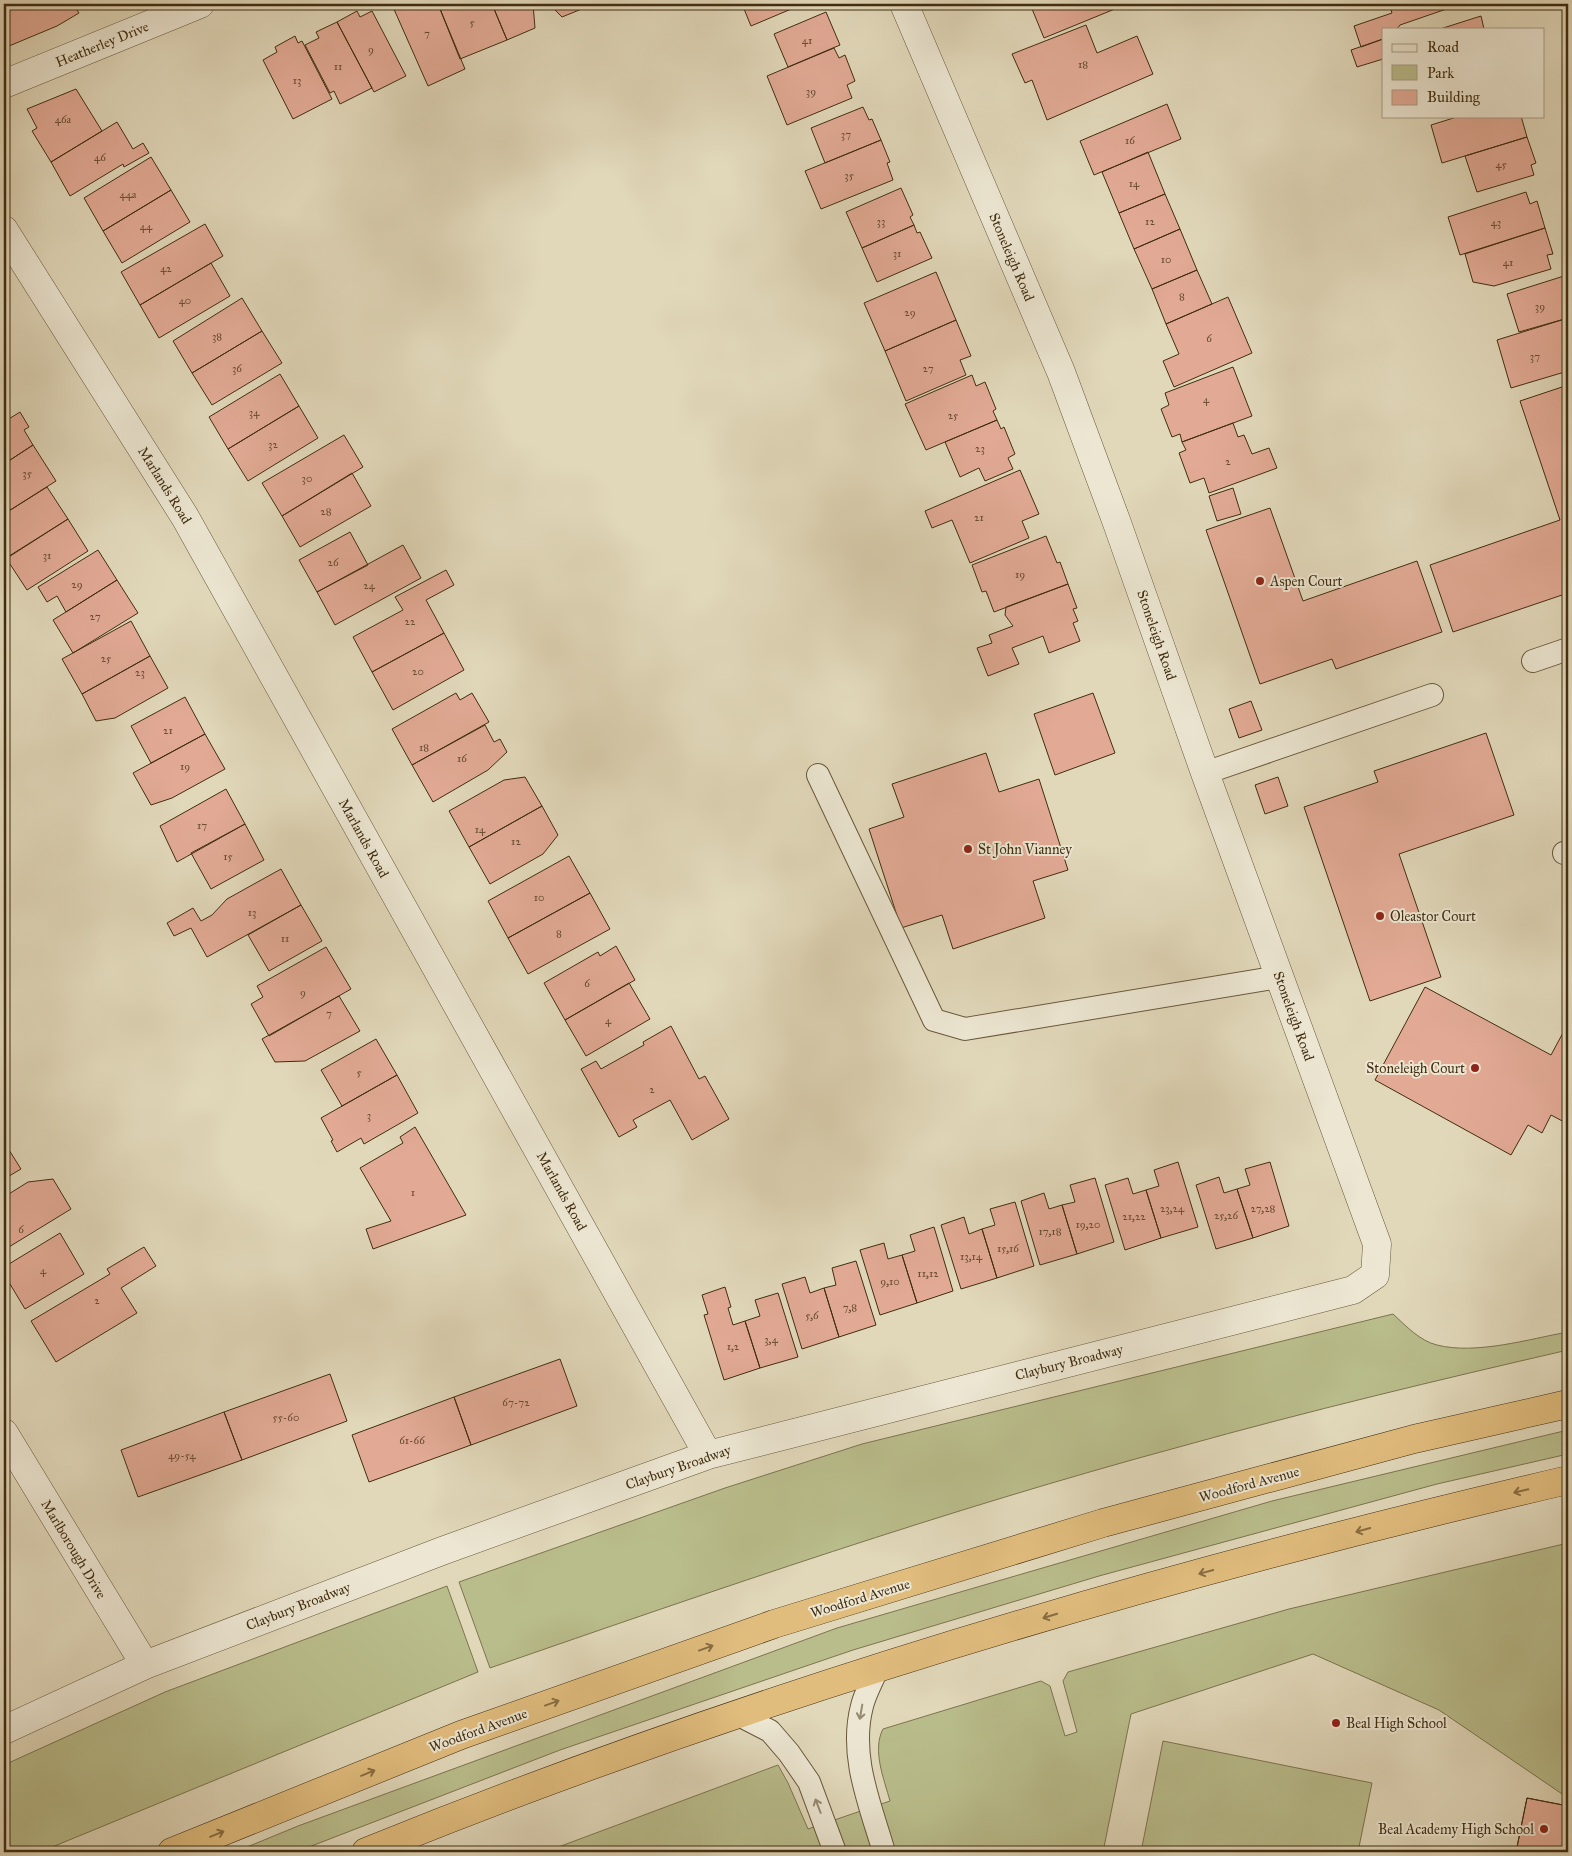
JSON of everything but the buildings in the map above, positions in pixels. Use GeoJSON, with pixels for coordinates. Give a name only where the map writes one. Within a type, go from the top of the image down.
{"type":"FeatureCollection","features":[{"type":"Feature","properties":{"kind":"highway","name":"Woodford Avenue"},"geometry":{"type":"LineString","coordinates":[[172,1852],[461,1736],[774,1624],[1103,1523],[1414,1439],[1568,1404]]}},
{"type":"Feature","properties":{"kind":"highway"},"geometry":{"type":"LineString","coordinates":[[366,1852],[492,1801],[737,1714],[878,1667],[1134,1591],[1432,1511],[1568,1480]]}},
{"type":"Feature","properties":{"kind":"street","name":"Heatherley Drive"},"geometry":{"type":"LineString","coordinates":[[4,84],[200,4]]}},
{"type":"Feature","properties":{"kind":"street","name":"Stoneleigh Road"},"geometry":{"type":"LineString","coordinates":[[904,4],[1061,372],[1118,523],[1205,773],[1377,1244],[1375,1275]]}},
{"type":"Feature","properties":{"kind":"street","name":"Marlands Road"},"geometry":{"type":"LineString","coordinates":[[4,230],[185,517],[708,1455]]}},
{"type":"Feature","properties":{"kind":"street","name":"Claybury Broadway"},"geometry":{"type":"LineString","coordinates":[[4,1730],[145,1665],[442,1551],[708,1455],[1353,1290],[1375,1275]]}},
{"type":"Feature","properties":{"kind":"street","name":"Marlborough Drive"},"geometry":{"type":"LineString","coordinates":[[4,1433],[145,1665]]}},
{"type":"Feature","properties":{"kind":"lane"},"geometry":{"type":"LineString","coordinates":[[1533,661],[1568,649]]}},
{"type":"Feature","properties":{"kind":"lane"},"geometry":{"type":"LineString","coordinates":[[1205,773],[1432,695]]}},
{"type":"Feature","properties":{"kind":"lane"},"geometry":{"type":"LineString","coordinates":[[818,775],[934,1020],[965,1029],[1280,977]]}},
{"type":"Feature","properties":{"kind":"lane"},"geometry":{"type":"LineString","coordinates":[[878,1667],[862,1704],[858,1739],[859,1769],[884,1852]]}},
{"type":"Feature","properties":{"kind":"lane"},"geometry":{"type":"LineString","coordinates":[[737,1714],[770,1731],[809,1782],[835,1852]]}},
{"type":"Feature","properties":{"kind":"green space"},"geometry":{"type":"Polygon","coordinates":[[[1393,1314],[1419,1337],[1437,1345],[1452,1348],[1485,1347],[1568,1332],[1568,1350],[1324,1408],[1092,1471],[833,1552],[490,1668],[459,1582],[725,1488],[862,1444],[1393,1314]]]}},
{"type":"Feature","properties":{"kind":"green space"},"geometry":{"type":"Polygon","coordinates":[[[1568,1430],[1568,1454],[1437,1484],[1099,1576],[853,1650],[560,1750],[296,1852],[235,1852],[298,1826],[837,1628],[1272,1501],[1568,1430]]]}},
{"type":"Feature","properties":{"kind":"green space"},"geometry":{"type":"Polygon","coordinates":[[[1568,1543],[1568,1798],[1439,1710],[1313,1654],[1131,1714],[1103,1852],[545,1852],[778,1765],[808,1829],[890,1801],[882,1774],[879,1755],[880,1737],[883,1729],[1041,1681],[1050,1686],[1065,1736],[1077,1732],[1063,1681],[1068,1672],[1289,1609],[1568,1543]]]}},
{"type":"Feature","properties":{"kind":"green space"},"geometry":{"type":"Polygon","coordinates":[[[447,1586],[478,1672],[40,1852],[4,1852],[4,1765],[165,1692],[447,1586]]]}},
{"type":"Feature","properties":{"kind":"green space"},"geometry":{"type":"Polygon","coordinates":[[[1163,1741],[1372,1783],[1358,1852],[1141,1852],[1163,1741]]]}},
{"type":"Feature","properties":{"kind":"place","name":"Aspen Court"},"geometry":{"type":"Point","coordinates":[1260,581]}},
{"type":"Feature","properties":{"kind":"place","name":"St John Vianney"},"geometry":{"type":"Point","coordinates":[968,849]}},
{"type":"Feature","properties":{"kind":"place","name":"Oleastor Court"},"geometry":{"type":"Point","coordinates":[1380,916]}},
{"type":"Feature","properties":{"kind":"place","name":"Stoneleigh Court"},"geometry":{"type":"Point","coordinates":[1475,1068]}},
{"type":"Feature","properties":{"kind":"place","name":"Beal High School"},"geometry":{"type":"Point","coordinates":[1336,1723]}},
{"type":"Feature","properties":{"kind":"place","name":"Beal Academy High School"},"geometry":{"type":"Point","coordinates":[1544,1829]}}]}
